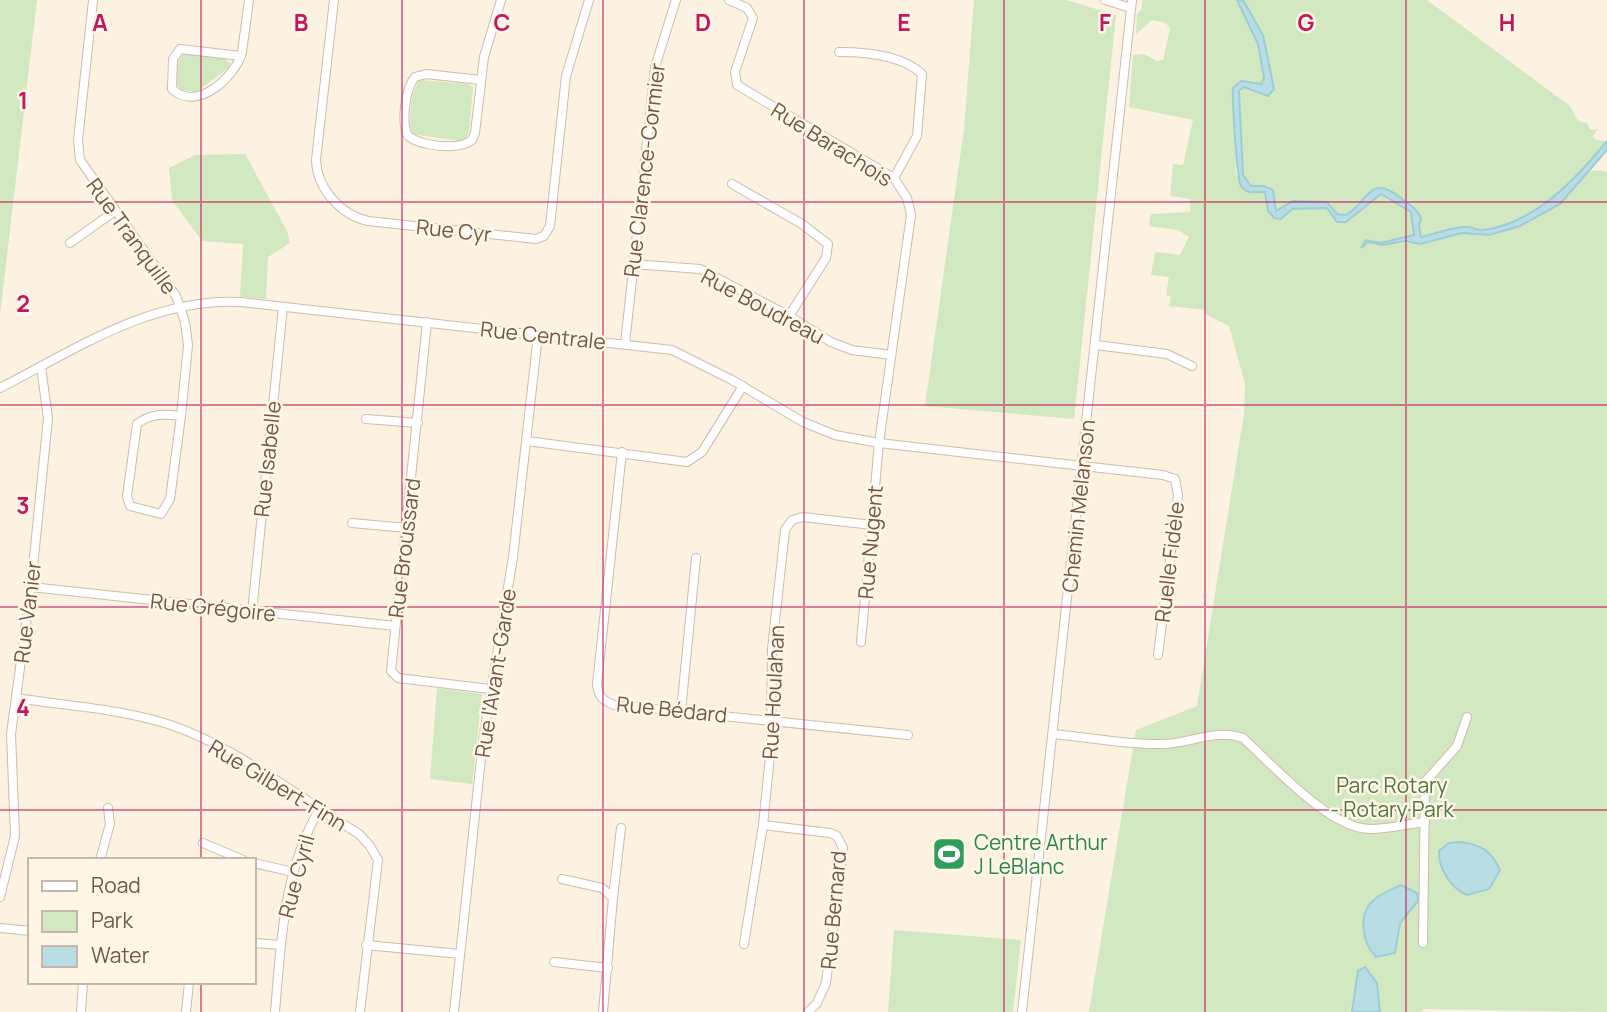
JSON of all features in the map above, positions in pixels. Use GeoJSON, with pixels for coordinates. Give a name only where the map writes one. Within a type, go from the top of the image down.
{"type":"FeatureCollection","features":[{"type":"Feature","properties":{"kind":"street","name":"Rue Tranquille"},"geometry":{"type":"LineString","coordinates":[[93,0],[78,152],[83,168],[167,279],[180,306],[188,345],[181,416],[170,499],[161,514],[130,506],[127,496],[137,424],[146,417],[181,416]]}},
{"type":"Feature","properties":{"kind":"street"},"geometry":{"type":"LineString","coordinates":[[241,56],[225,52],[180,49],[173,59],[172,89],[182,96],[202,95],[230,75],[241,56],[249,0]]}},
{"type":"Feature","properties":{"kind":"street","name":"Rue Cyr"},"geometry":{"type":"LineString","coordinates":[[334,0],[316,163],[320,178],[337,205],[352,217],[368,221],[534,239],[544,236],[550,226],[567,67],[589,0]]}},
{"type":"Feature","properties":{"kind":"street"},"geometry":{"type":"LineString","coordinates":[[481,80],[426,74],[415,77],[409,87],[406,117],[408,136],[419,142],[458,146],[470,142],[475,133],[487,44],[502,0]]}},
{"type":"Feature","properties":{"kind":"street","name":"Rue Clarence-Cormier"},"geometry":{"type":"LineString","coordinates":[[625,344],[655,66],[676,0]]}},
{"type":"Feature","properties":{"kind":"street","name":"Rue Barachois"},"geometry":{"type":"LineString","coordinates":[[729,0],[747,8],[753,18],[734,74],[739,87],[894,178],[907,198],[911,215],[879,443]]}},
{"type":"Feature","properties":{"kind":"street"},"geometry":{"type":"LineString","coordinates":[[1105,0],[1131,4]]}},
{"type":"Feature","properties":{"kind":"street","name":"Chemin Melanson"},"geometry":{"type":"LineString","coordinates":[[1023,1012],[1131,4]]}},
{"type":"Feature","properties":{"kind":"street"},"geometry":{"type":"LineString","coordinates":[[839,52],[868,52],[909,66],[922,75],[917,136],[894,178]]}},
{"type":"Feature","properties":{"kind":"street"},"geometry":{"type":"LineString","coordinates":[[732,184],[802,224],[828,244],[825,258],[789,316]]}},
{"type":"Feature","properties":{"kind":"street"},"geometry":{"type":"LineString","coordinates":[[70,243],[115,211]]}},
{"type":"Feature","properties":{"kind":"street","name":"Rue Boudreau"},"geometry":{"type":"LineString","coordinates":[[633,264],[700,269],[842,346],[891,355]]}},
{"type":"Feature","properties":{"kind":"street","name":"Rue Centrale"},"geometry":{"type":"LineString","coordinates":[[0,388],[149,314],[180,306],[218,301],[672,350],[835,435],[879,443],[1083,465]]}},
{"type":"Feature","properties":{"kind":"street","name":"Rue Isabelle"},"geometry":{"type":"LineString","coordinates":[[251,612],[283,307]]}},
{"type":"Feature","properties":{"kind":"street","name":"Rue Broussard"},"geometry":{"type":"LineString","coordinates":[[427,322],[391,668],[395,677],[490,689]]}},
{"type":"Feature","properties":{"kind":"street","name":"Rue l'Avant-Garde"},"geometry":{"type":"LineString","coordinates":[[454,1012],[490,689],[513,557],[538,335]]}},
{"type":"Feature","properties":{"kind":"street"},"geometry":{"type":"LineString","coordinates":[[1096,345],[1167,354],[1192,366]]}},
{"type":"Feature","properties":{"kind":"street","name":"Rue Vanier"},"geometry":{"type":"LineString","coordinates":[[0,897],[15,836],[10,764],[48,418],[41,367]]}},
{"type":"Feature","properties":{"kind":"street"},"geometry":{"type":"LineString","coordinates":[[527,441],[687,462],[702,452],[743,386]]}},
{"type":"Feature","properties":{"kind":"street"},"geometry":{"type":"LineString","coordinates":[[366,419],[418,423]]}},
{"type":"Feature","properties":{"kind":"street","name":"Rue Nugent"},"geometry":{"type":"LineString","coordinates":[[861,642],[879,443]]}},
{"type":"Feature","properties":{"kind":"street","name":"Rue Bédard"},"geometry":{"type":"LineString","coordinates":[[622,452],[598,694],[614,705],[908,735]]}},
{"type":"Feature","properties":{"kind":"street","name":"Ruelle Fidèle"},"geometry":{"type":"LineString","coordinates":[[1083,465],[1169,476],[1177,483],[1158,655]]}},
{"type":"Feature","properties":{"kind":"street","name":"Rue Houlahan"},"geometry":{"type":"LineString","coordinates":[[744,944],[763,825],[773,721],[772,649],[788,523],[803,517],[872,525]]}},
{"type":"Feature","properties":{"kind":"street"},"geometry":{"type":"LineString","coordinates":[[352,523],[407,528]]}},
{"type":"Feature","properties":{"kind":"street"},"geometry":{"type":"LineString","coordinates":[[681,711],[696,558]]}},
{"type":"Feature","properties":{"kind":"street","name":"Rue Grégoire"},"geometry":{"type":"LineString","coordinates":[[31,587],[395,626]]}},
{"type":"Feature","properties":{"kind":"street","name":"Rue Gilbert-Finn"},"geometry":{"type":"LineString","coordinates":[[16,698],[118,712],[179,728],[241,761],[359,834],[378,860],[360,1012]]}},
{"type":"Feature","properties":{"kind":"street"},"geometry":{"type":"LineString","coordinates":[[1423,943],[1425,782],[1457,746],[1467,717]]}},
{"type":"Feature","properties":{"kind":"street"},"geometry":{"type":"LineString","coordinates":[[1053,734],[1163,744],[1216,734],[1233,734],[1243,738],[1321,807],[1348,825],[1369,830],[1425,821]]}},
{"type":"Feature","properties":{"kind":"street"},"geometry":{"type":"LineString","coordinates":[[101,858],[110,824],[108,808]]}},
{"type":"Feature","properties":{"kind":"street","name":"Rue Cyril"},"geometry":{"type":"LineString","coordinates":[[275,1012],[281,945],[293,872],[308,829],[319,810]]}},
{"type":"Feature","properties":{"kind":"street","name":"Rue Bernard"},"geometry":{"type":"LineString","coordinates":[[763,825],[830,833],[837,836],[842,848],[828,972],[822,995],[813,1010]]}},
{"type":"Feature","properties":{"kind":"street"},"geometry":{"type":"LineString","coordinates":[[603,1012],[621,828]]}},
{"type":"Feature","properties":{"kind":"street"},"geometry":{"type":"LineString","coordinates":[[203,844],[238,858]]}},
{"type":"Feature","properties":{"kind":"street"},"geometry":{"type":"LineString","coordinates":[[256,863],[293,872]]}},
{"type":"Feature","properties":{"kind":"street"},"geometry":{"type":"LineString","coordinates":[[562,879],[602,888],[613,898]]}},
{"type":"Feature","properties":{"kind":"street"},"geometry":{"type":"LineString","coordinates":[[0,928],[28,931]]}},
{"type":"Feature","properties":{"kind":"street","name":"Rue Cyril"},"geometry":{"type":"LineString","coordinates":[[256,943],[281,945]]}},
{"type":"Feature","properties":{"kind":"street"},"geometry":{"type":"LineString","coordinates":[[366,945],[460,954]]}},
{"type":"Feature","properties":{"kind":"street"},"geometry":{"type":"LineString","coordinates":[[554,962],[608,968]]}},
{"type":"Feature","properties":{"kind":"street"},"geometry":{"type":"LineString","coordinates":[[81,1012],[83,984]]}},
{"type":"Feature","properties":{"kind":"street"},"geometry":{"type":"LineString","coordinates":[[186,1012],[189,984]]}},
{"type":"Feature","properties":{"kind":"green space"},"geometry":{"type":"Polygon","coordinates":[[[0,0],[37,0],[0,315],[0,0]]]}},
{"type":"Feature","properties":{"kind":"green space"},"geometry":{"type":"Polygon","coordinates":[[[974,0],[1066,0],[1116,15],[1074,419],[925,406],[964,129],[974,0]]]}},
{"type":"Feature","properties":{"kind":"green space","name":"Parc Rotary - Rotary Park"},"geometry":{"type":"Polygon","coordinates":[[[1142,0],[1237,0],[1260,53],[1263,75],[1261,84],[1245,82],[1233,88],[1236,174],[1256,193],[1265,192],[1267,208],[1274,218],[1281,219],[1292,209],[1327,208],[1335,220],[1346,222],[1381,194],[1411,212],[1414,235],[1381,243],[1402,243],[1461,234],[1489,235],[1514,227],[1553,208],[1589,172],[1607,172],[1607,1012],[1424,1009],[1421,1012],[1089,1012],[1136,730],[1197,706],[1244,414],[1245,384],[1229,326],[1205,314],[1205,310],[1169,306],[1171,297],[1166,295],[1169,277],[1151,275],[1155,252],[1180,255],[1189,237],[1178,230],[1149,226],[1151,214],[1190,212],[1190,199],[1170,196],[1173,164],[1183,165],[1193,120],[1129,107],[1133,55],[1144,54],[1157,61],[1163,60],[1170,29],[1166,23],[1152,20],[1136,34],[1137,14],[1142,9],[1142,0]]]}},
{"type":"Feature","properties":{"kind":"green space"},"geometry":{"type":"Polygon","coordinates":[[[1243,0],[1427,0],[1570,106],[1578,121],[1587,123],[1590,130],[1598,129],[1593,136],[1596,140],[1607,141],[1553,198],[1520,219],[1502,226],[1481,230],[1458,229],[1421,237],[1420,215],[1412,204],[1399,197],[1371,190],[1346,215],[1337,214],[1331,205],[1291,201],[1278,212],[1274,209],[1273,190],[1265,186],[1251,186],[1243,175],[1239,94],[1244,87],[1270,96],[1273,85],[1263,35],[1243,0]]]}},
{"type":"Feature","properties":{"kind":"green space"},"geometry":{"type":"Polygon","coordinates":[[[184,54],[224,58],[230,63],[230,67],[196,92],[181,90],[176,82],[175,72],[184,54]]]}},
{"type":"Feature","properties":{"kind":"green space"},"geometry":{"type":"Polygon","coordinates":[[[420,80],[469,84],[473,87],[466,139],[459,141],[413,134],[410,122],[411,106],[420,80]]]}},
{"type":"Feature","properties":{"kind":"green space"},"geometry":{"type":"Polygon","coordinates":[[[245,154],[287,231],[290,243],[268,257],[266,299],[240,297],[243,244],[202,241],[172,200],[169,168],[195,155],[245,154]]]}},
{"type":"Feature","properties":{"kind":"green space"},"geometry":{"type":"Polygon","coordinates":[[[437,688],[482,694],[472,784],[430,779],[437,688]]]}},
{"type":"Feature","properties":{"kind":"green space"},"geometry":{"type":"Polygon","coordinates":[[[894,930],[1021,940],[1013,1012],[888,1012],[894,930]]]}},
{"type":"Feature","properties":{"kind":"water"},"geometry":{"type":"Polygon","coordinates":[[[1237,0],[1243,0],[1263,35],[1274,89],[1268,96],[1244,87],[1239,91],[1243,175],[1251,186],[1264,186],[1273,190],[1276,211],[1293,201],[1327,202],[1337,214],[1346,215],[1370,192],[1382,188],[1401,198],[1417,212],[1421,218],[1421,237],[1463,227],[1484,230],[1503,226],[1537,209],[1568,184],[1607,141],[1607,150],[1560,204],[1520,226],[1489,235],[1462,233],[1420,244],[1406,241],[1382,245],[1368,242],[1361,248],[1366,240],[1381,243],[1414,235],[1411,212],[1381,194],[1346,222],[1337,222],[1327,208],[1292,209],[1281,219],[1274,218],[1268,211],[1265,192],[1246,191],[1239,181],[1233,88],[1241,81],[1261,84],[1264,78],[1258,44],[1237,0]]]}},
{"type":"Feature","properties":{"kind":"water"},"geometry":{"type":"Polygon","coordinates":[[[1461,842],[1485,850],[1497,863],[1500,870],[1489,889],[1467,895],[1456,888],[1447,877],[1439,851],[1449,843],[1461,842]]]}},
{"type":"Feature","properties":{"kind":"water"},"geometry":{"type":"Polygon","coordinates":[[[1401,885],[1417,893],[1418,901],[1400,923],[1395,953],[1376,957],[1365,936],[1366,912],[1378,897],[1401,885]]]}},
{"type":"Feature","properties":{"kind":"water"},"geometry":{"type":"Polygon","coordinates":[[[1365,967],[1377,983],[1380,1012],[1352,1012],[1358,971],[1365,967]]]}},
{"type":"Feature","properties":{"kind":"place","name":"Centre Arthur J LeBlanc"},"geometry":{"type":"Point","coordinates":[949,854]}}]}
